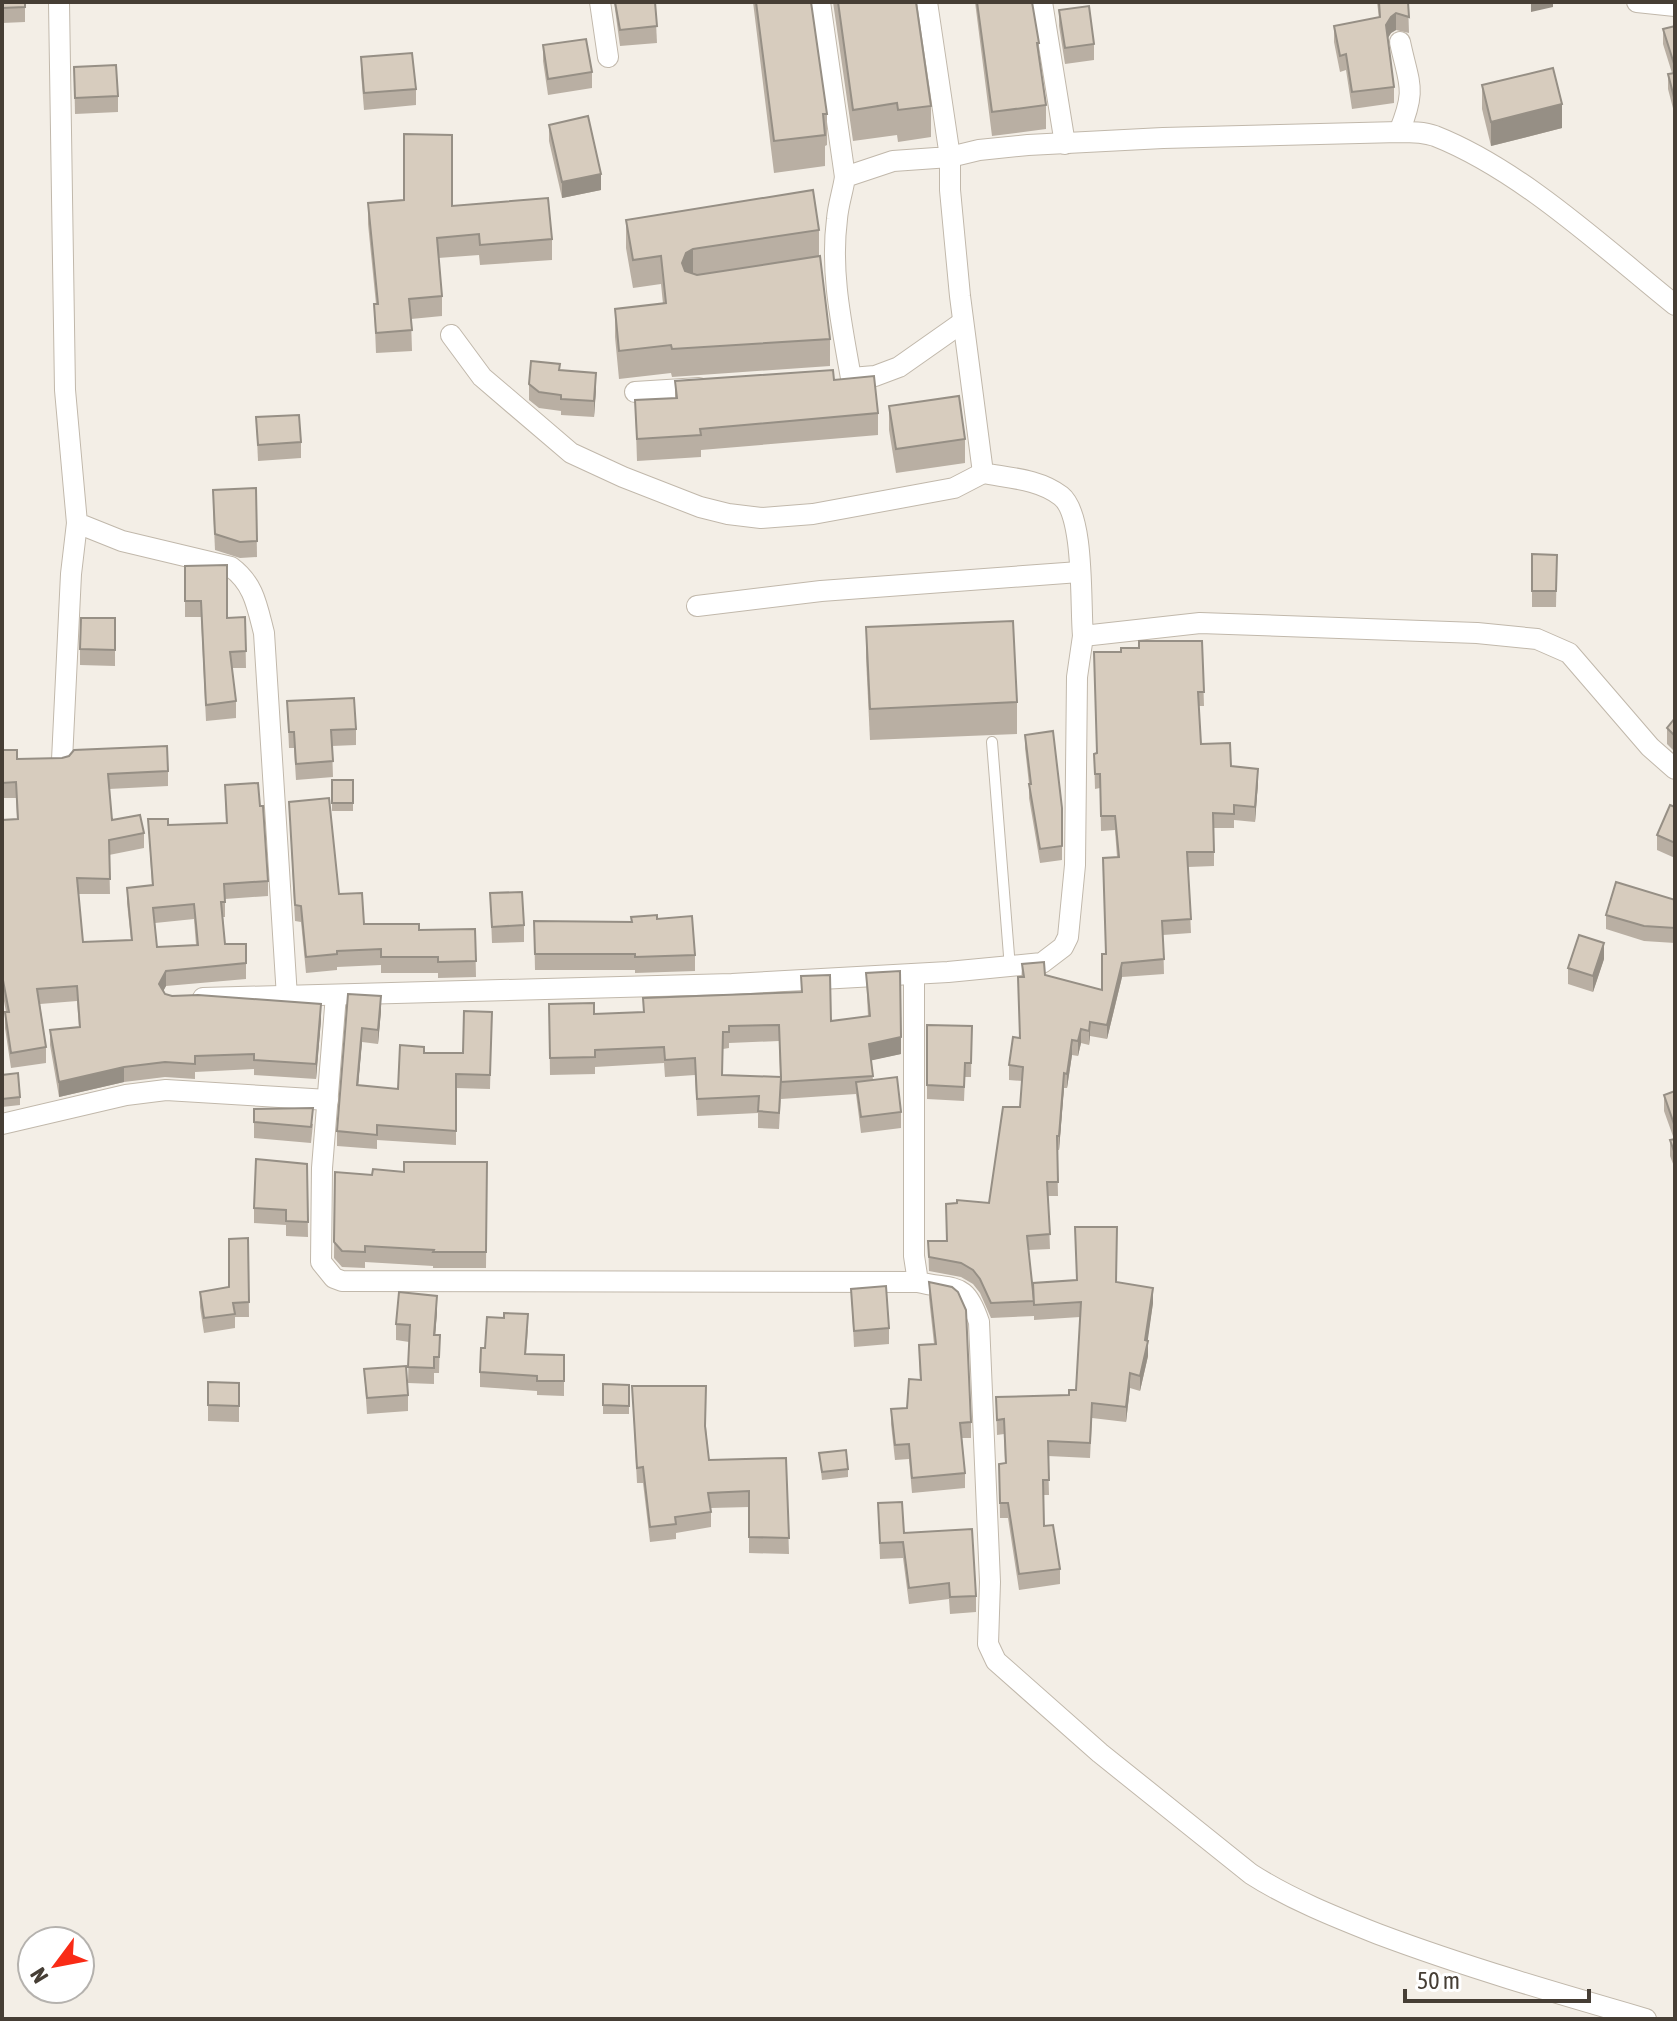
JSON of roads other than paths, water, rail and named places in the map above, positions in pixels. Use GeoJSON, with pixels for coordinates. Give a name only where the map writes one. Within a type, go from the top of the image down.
{"type":"FeatureCollection","features":[{"type":"Feature","properties":{"kind":"street"},"geometry":{"type":"LineString","coordinates":[[59,2],[65,390],[77,523],[71,574],[62,760]]}},
{"type":"Feature","properties":{"kind":"street"},"geometry":{"type":"LineString","coordinates":[[600,2],[608,57]]}},
{"type":"Feature","properties":{"kind":"street"},"geometry":{"type":"LineString","coordinates":[[820,2],[845,177],[828,269],[840,324],[843,379],[875,376],[899,367],[963,322]]}},
{"type":"Feature","properties":{"kind":"street"},"geometry":{"type":"LineString","coordinates":[[927,2],[950,157],[950,190],[963,322],[983,473]]}},
{"type":"Feature","properties":{"kind":"street"},"geometry":{"type":"LineString","coordinates":[[1042,2],[1065,144]]}},
{"type":"Feature","properties":{"kind":"street"},"geometry":{"type":"LineString","coordinates":[[1637,2],[1675,6]]}},
{"type":"Feature","properties":{"kind":"street"},"geometry":{"type":"LineString","coordinates":[[1399,132],[1411,101],[1411,86],[1400,42]]}},
{"type":"Feature","properties":{"kind":"street"},"geometry":{"type":"LineString","coordinates":[[845,177],[893,161],[950,157],[979,150],[1163,138],[1399,132],[1433,135],[1488,162],[1553,208],[1675,305]]}},
{"type":"Feature","properties":{"kind":"street"},"geometry":{"type":"LineString","coordinates":[[186,998],[732,984],[1010,968],[1042,963],[1063,947],[1068,937],[1075,865],[1077,677],[1083,636],[1077,528],[1061,496],[1030,481],[983,473],[954,488],[813,514],[761,518],[700,507],[571,453],[482,377],[451,335]]}},
{"type":"Feature","properties":{"kind":"street"},"geometry":{"type":"LineString","coordinates":[[635,392],[712,387]]}},
{"type":"Feature","properties":{"kind":"street"},"geometry":{"type":"LineString","coordinates":[[77,523],[122,541],[231,567],[245,577],[254,593],[264,633],[287,997]]}},
{"type":"Feature","properties":{"kind":"street"},"geometry":{"type":"LineString","coordinates":[[697,606],[821,591],[1079,572]]}},
{"type":"Feature","properties":{"kind":"street"},"geometry":{"type":"LineString","coordinates":[[1083,636],[1200,623],[1463,632],[1537,639],[1569,653],[1650,747],[1675,769]]}},
{"type":"Feature","properties":{"kind":"street"},"geometry":{"type":"LineString","coordinates":[[914,974],[914,1256],[918,1282]]}},
{"type":"Feature","properties":{"kind":"street"},"geometry":{"type":"LineString","coordinates":[[336,995],[322,1168],[321,1262],[334,1278],[342,1281],[918,1282],[959,1289],[967,1294],[979,1322],[990,1582],[988,1644],[996,1661],[1100,1753],[1274,1889],[1423,1951],[1646,2019]]}},
{"type":"Feature","properties":{"kind":"street"},"geometry":{"type":"LineString","coordinates":[[2,1124],[126,1095],[166,1090],[328,1100]]}},
{"type":"Feature","properties":{"kind":"lane"},"geometry":{"type":"LineString","coordinates":[[992,742],[1010,968]]}}]}
